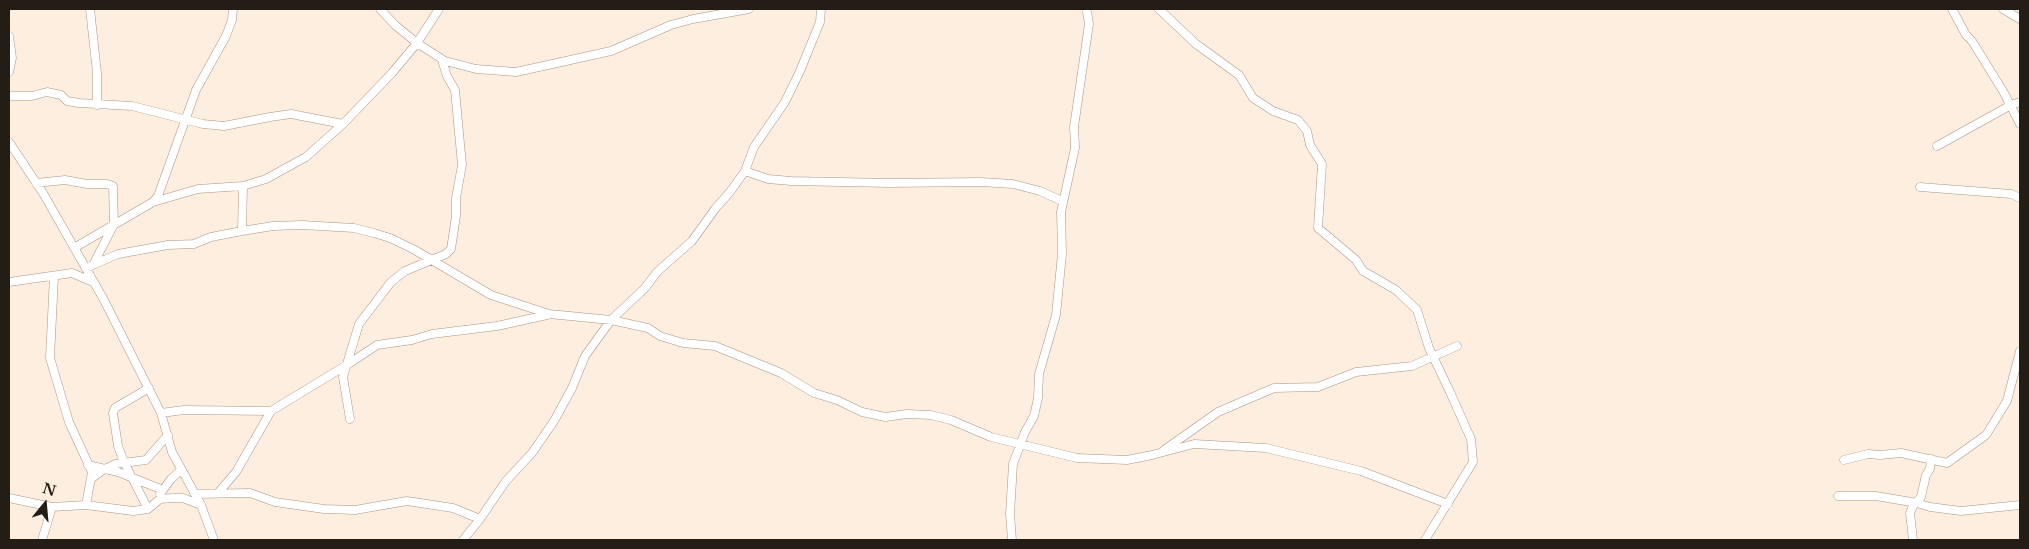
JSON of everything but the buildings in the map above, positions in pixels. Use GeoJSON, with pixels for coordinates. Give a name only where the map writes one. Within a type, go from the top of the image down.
{"type":"FeatureCollection","features":[{"type":"Feature","properties":{"kind":"street"},"geometry":{"type":"LineString","coordinates":[[90,9],[97,73],[97,105]]}},
{"type":"Feature","properties":{"kind":"street"},"geometry":{"type":"LineString","coordinates":[[154,202],[163,185],[196,90],[226,36],[232,20],[233,9]]}},
{"type":"Feature","properties":{"kind":"street"},"geometry":{"type":"LineString","coordinates":[[380,9],[395,25],[442,60],[476,69],[516,72],[611,51],[671,25],[693,19],[749,9]]}},
{"type":"Feature","properties":{"kind":"street"},"geometry":{"type":"LineString","coordinates":[[463,540],[506,481],[532,453],[554,421],[572,388],[586,356],[611,320],[645,288],[657,272],[692,242],[745,171],[754,147],[785,102],[800,71],[820,22],[821,9]]}},
{"type":"Feature","properties":{"kind":"street"},"geometry":{"type":"LineString","coordinates":[[1159,9],[1196,44],[1239,75],[1253,98],[1273,110],[1298,120],[1307,131],[1310,145],[1322,164],[1318,228],[1356,260],[1363,271],[1396,290],[1417,310],[1433,357],[1470,439],[1473,462],[1425,540]]}},
{"type":"Feature","properties":{"kind":"street"},"geometry":{"type":"LineString","coordinates":[[1952,9],[1966,35],[1984,58],[2020,124]]}},
{"type":"Feature","properties":{"kind":"street"},"geometry":{"type":"LineString","coordinates":[[2003,9],[2020,19]]}},
{"type":"Feature","properties":{"kind":"street"},"geometry":{"type":"LineString","coordinates":[[74,248],[154,202],[198,189],[243,186],[266,179],[306,157],[343,124],[392,73],[417,43],[437,10]]}},
{"type":"Feature","properties":{"kind":"street"},"geometry":{"type":"LineString","coordinates":[[1012,540],[1010,514],[1013,464],[1037,406],[1040,374],[1056,315],[1062,254],[1062,201],[1075,148],[1074,127],[1089,24],[1087,12]]}},
{"type":"Feature","properties":{"kind":"street"},"geometry":{"type":"LineString","coordinates":[[9,36],[12,58],[9,72]]}},
{"type":"Feature","properties":{"kind":"street"},"geometry":{"type":"LineString","coordinates":[[350,419],[344,377],[359,324],[391,282],[406,271],[446,254],[451,249],[456,216],[456,198],[462,165],[455,90],[447,76],[442,60]]}},
{"type":"Feature","properties":{"kind":"street"},"geometry":{"type":"LineString","coordinates":[[9,96],[32,96],[47,92],[60,95],[67,101],[97,105],[132,106],[187,120],[224,126],[270,116],[291,114],[343,124]]}},
{"type":"Feature","properties":{"kind":"street"},"geometry":{"type":"LineString","coordinates":[[1937,146],[2011,105],[2020,102]]}},
{"type":"Feature","properties":{"kind":"street"},"geometry":{"type":"LineString","coordinates":[[9,142],[36,183],[74,248],[90,266],[93,282],[149,388],[168,435],[172,452],[201,505],[214,540]]}},
{"type":"Feature","properties":{"kind":"street"},"geometry":{"type":"LineString","coordinates":[[745,171],[768,179],[816,182],[980,182],[1013,184],[1040,191],[1062,201]]}},
{"type":"Feature","properties":{"kind":"street"},"geometry":{"type":"LineString","coordinates":[[36,183],[65,180],[113,186],[114,224],[90,266]]}},
{"type":"Feature","properties":{"kind":"street"},"geometry":{"type":"LineString","coordinates":[[242,231],[243,186]]}},
{"type":"Feature","properties":{"kind":"street"},"geometry":{"type":"LineString","coordinates":[[1920,187],[2011,194],[2020,198]]}},
{"type":"Feature","properties":{"kind":"street"},"geometry":{"type":"LineString","coordinates":[[90,266],[118,254],[168,245],[194,244],[210,237],[273,226],[302,225],[354,228],[390,238],[491,295],[549,314],[611,320],[648,328],[660,336],[683,343],[715,346],[781,373],[814,393],[836,400],[862,412],[885,417],[931,415],[951,420],[991,437],[1085,458],[1127,460],[1194,444],[1266,448],[1361,470],[1448,504]]}},
{"type":"Feature","properties":{"kind":"street"},"geometry":{"type":"LineString","coordinates":[[9,282],[72,273],[93,282]]}},
{"type":"Feature","properties":{"kind":"street"},"geometry":{"type":"LineString","coordinates":[[54,276],[50,358],[69,422],[92,472],[86,505]]}},
{"type":"Feature","properties":{"kind":"street"},"geometry":{"type":"LineString","coordinates":[[218,493],[236,472],[272,411],[377,345],[412,340],[432,334],[497,326],[549,314]]}},
{"type":"Feature","properties":{"kind":"street"},"geometry":{"type":"LineString","coordinates":[[1158,454],[1218,412],[1274,388],[1318,387],[1356,372],[1412,366],[1457,346]]}},
{"type":"Feature","properties":{"kind":"street"},"geometry":{"type":"LineString","coordinates":[[1844,460],[1868,454],[1901,453],[1947,463],[1986,435],[2007,401],[2020,351]]}},
{"type":"Feature","properties":{"kind":"street"},"geometry":{"type":"LineString","coordinates":[[148,509],[118,446],[113,413],[115,408],[149,388]]}},
{"type":"Feature","properties":{"kind":"street"},"geometry":{"type":"LineString","coordinates":[[160,414],[184,410],[272,411]]}},
{"type":"Feature","properties":{"kind":"street"},"geometry":{"type":"LineString","coordinates":[[92,478],[103,470],[124,462],[146,460],[168,435]]}},
{"type":"Feature","properties":{"kind":"street"},"geometry":{"type":"LineString","coordinates":[[1913,540],[1910,513],[1912,506],[1917,503],[1930,469],[1931,459]]}},
{"type":"Feature","properties":{"kind":"street"},"geometry":{"type":"LineString","coordinates":[[88,465],[132,478],[163,490]]}},
{"type":"Feature","properties":{"kind":"street"},"geometry":{"type":"LineString","coordinates":[[9,498],[52,507],[86,505],[133,511],[148,509],[181,470]]}},
{"type":"Feature","properties":{"kind":"street"},"geometry":{"type":"LineString","coordinates":[[194,494],[250,493],[275,502],[324,509],[355,510],[408,501],[453,508],[480,519]]}},
{"type":"Feature","properties":{"kind":"street"},"geometry":{"type":"LineString","coordinates":[[1838,496],[1876,496],[1917,503],[1930,508],[1961,511],[2020,505]]}},
{"type":"Feature","properties":{"kind":"street"},"geometry":{"type":"LineString","coordinates":[[155,502],[160,499],[183,498],[201,505]]}},
{"type":"Feature","properties":{"kind":"street"},"geometry":{"type":"LineString","coordinates":[[42,540],[52,507]]}}]}
